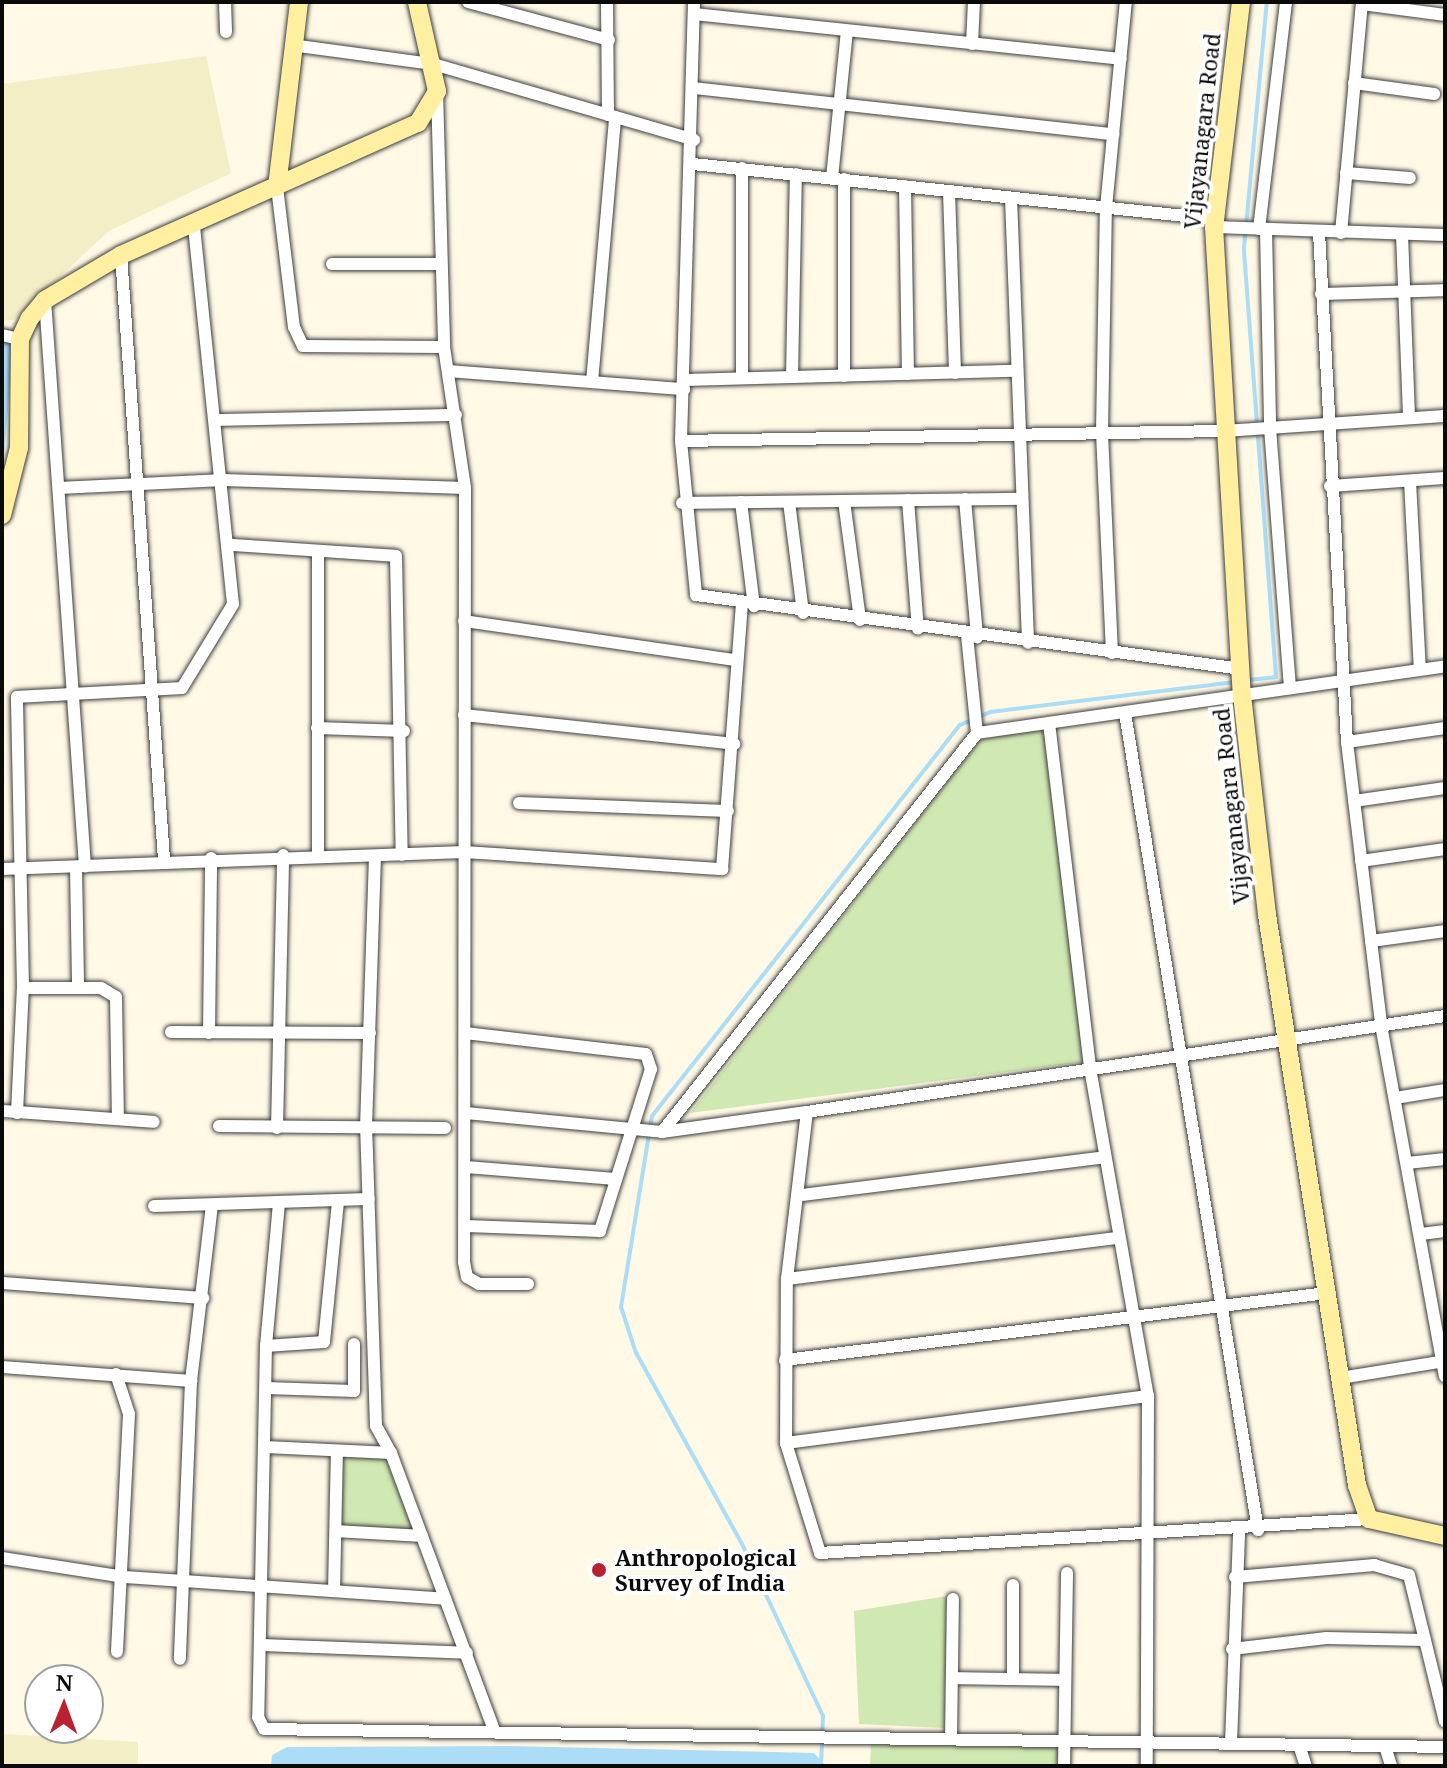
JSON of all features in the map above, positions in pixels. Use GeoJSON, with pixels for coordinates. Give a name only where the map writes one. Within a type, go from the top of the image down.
{"type":"FeatureCollection","features":[{"type":"Feature","properties":{"kind":"street"},"geometry":{"type":"LineString","coordinates":[[225,2],[226,32]]}},
{"type":"Feature","properties":{"kind":"street"},"geometry":{"type":"LineString","coordinates":[[299,2],[299,46],[277,187],[294,327],[303,346],[444,347]]}},
{"type":"Feature","properties":{"kind":"street"},"geometry":{"type":"LineString","coordinates":[[417,2],[437,91],[444,347],[465,488],[467,1277],[528,1284]]}},
{"type":"Feature","properties":{"kind":"street"},"geometry":{"type":"LineString","coordinates":[[468,2],[609,40]]}},
{"type":"Feature","properties":{"kind":"street"},"geometry":{"type":"LineString","coordinates":[[592,382],[612,116],[607,2]]}},
{"type":"Feature","properties":{"kind":"street"},"geometry":{"type":"LineString","coordinates":[[972,44],[974,2]]}},
{"type":"Feature","properties":{"kind":"street"},"geometry":{"type":"LineString","coordinates":[[1112,653],[1102,432],[1106,208],[1126,2]]}},
{"type":"Feature","properties":{"kind":"street","name":"Vijayanagara Road"},"geometry":{"type":"LineString","coordinates":[[1241,2],[1214,223],[1223,431],[1242,695],[1287,1039],[1340,1378],[1369,1519]]}},
{"type":"Feature","properties":{"kind":"street"},"geometry":{"type":"LineString","coordinates":[[1286,2],[1262,229],[1270,428],[1290,688]]}},
{"type":"Feature","properties":{"kind":"street"},"geometry":{"type":"LineString","coordinates":[[1341,233],[1362,3],[1445,15]]}},
{"type":"Feature","properties":{"kind":"street"},"geometry":{"type":"LineString","coordinates":[[1121,59],[847,31],[694,8],[694,140],[681,441],[682,503],[696,595],[918,629],[1242,669]]}},
{"type":"Feature","properties":{"kind":"street"},"geometry":{"type":"LineString","coordinates":[[844,376],[838,179],[839,106],[847,31]]}},
{"type":"Feature","properties":{"kind":"street"},"geometry":{"type":"LineString","coordinates":[[299,46],[433,64],[694,140]]}},
{"type":"Feature","properties":{"kind":"street"},"geometry":{"type":"LineString","coordinates":[[1354,83],[1434,94]]}},
{"type":"Feature","properties":{"kind":"street"},"geometry":{"type":"LineString","coordinates":[[694,88],[1113,134]]}},
{"type":"Feature","properties":{"kind":"street"},"geometry":{"type":"LineString","coordinates":[[2,515],[19,448],[11,337],[45,300],[121,255],[193,220],[277,187],[418,123],[437,91]]}},
{"type":"Feature","properties":{"kind":"street"},"geometry":{"type":"LineString","coordinates":[[693,164],[1106,208],[1262,229],[1445,235]]}},
{"type":"Feature","properties":{"kind":"street"},"geometry":{"type":"LineString","coordinates":[[742,168],[742,378]]}},
{"type":"Feature","properties":{"kind":"street"},"geometry":{"type":"LineString","coordinates":[[1346,173],[1410,178]]}},
{"type":"Feature","properties":{"kind":"street"},"geometry":{"type":"LineString","coordinates":[[792,377],[796,174]]}},
{"type":"Feature","properties":{"kind":"street"},"geometry":{"type":"LineString","coordinates":[[905,186],[908,374]]}},
{"type":"Feature","properties":{"kind":"street"},"geometry":{"type":"LineString","coordinates":[[949,191],[955,373]]}},
{"type":"Feature","properties":{"kind":"street"},"geometry":{"type":"LineString","coordinates":[[1011,198],[1015,434],[1028,643]]}},
{"type":"Feature","properties":{"kind":"street"},"geometry":{"type":"LineString","coordinates":[[17,1113],[23,988],[17,697],[182,688],[233,604],[232,545],[193,220]]}},
{"type":"Feature","properties":{"kind":"street"},"geometry":{"type":"LineString","coordinates":[[1319,232],[1326,423],[1347,742],[1381,1025],[1445,1376]]}},
{"type":"Feature","properties":{"kind":"street"},"geometry":{"type":"LineString","coordinates":[[1402,234],[1401,292],[1409,418]]}},
{"type":"Feature","properties":{"kind":"street"},"geometry":{"type":"LineString","coordinates":[[121,255],[164,860]]}},
{"type":"Feature","properties":{"kind":"street"},"geometry":{"type":"LineString","coordinates":[[332,264],[440,264]]}},
{"type":"Feature","properties":{"kind":"street"},"geometry":{"type":"LineString","coordinates":[[1321,294],[1445,290]]}},
{"type":"Feature","properties":{"kind":"street"},"geometry":{"type":"LineString","coordinates":[[45,300],[73,694],[81,868],[78,988]]}},
{"type":"Feature","properties":{"kind":"street"},"geometry":{"type":"LineString","coordinates":[[448,371],[592,382],[684,384],[742,378],[1014,371]]}},
{"type":"Feature","properties":{"kind":"street"},"geometry":{"type":"LineString","coordinates":[[217,420],[456,415]]}},
{"type":"Feature","properties":{"kind":"street"},"geometry":{"type":"LineString","coordinates":[[681,441],[1223,431],[1445,416]]}},
{"type":"Feature","properties":{"kind":"street"},"geometry":{"type":"LineString","coordinates":[[1330,486],[1445,478]]}},
{"type":"Feature","properties":{"kind":"street"},"geometry":{"type":"LineString","coordinates":[[59,488],[224,480],[465,488]]}},
{"type":"Feature","properties":{"kind":"street"},"geometry":{"type":"LineString","coordinates":[[1410,481],[1420,669]]}},
{"type":"Feature","properties":{"kind":"street"},"geometry":{"type":"LineString","coordinates":[[658,1131],[977,733],[965,499]]}},
{"type":"Feature","properties":{"kind":"street"},"geometry":{"type":"LineString","coordinates":[[682,503],[1019,499]]}},
{"type":"Feature","properties":{"kind":"street"},"geometry":{"type":"LineString","coordinates":[[908,500],[918,629]]}},
{"type":"Feature","properties":{"kind":"street"},"geometry":{"type":"LineString","coordinates":[[844,501],[860,620]]}},
{"type":"Feature","properties":{"kind":"street"},"geometry":{"type":"LineString","coordinates":[[2,869],[81,868],[164,860],[283,855],[375,856],[464,852],[722,869],[734,744],[736,660],[748,605],[741,502]]}},
{"type":"Feature","properties":{"kind":"street"},"geometry":{"type":"LineString","coordinates":[[789,502],[803,613]]}},
{"type":"Feature","properties":{"kind":"street"},"geometry":{"type":"LineString","coordinates":[[232,545],[396,556],[404,731],[402,855]]}},
{"type":"Feature","properties":{"kind":"street"},"geometry":{"type":"LineString","coordinates":[[318,551],[318,855]]}},
{"type":"Feature","properties":{"kind":"street"},"geometry":{"type":"LineString","coordinates":[[464,621],[736,660]]}},
{"type":"Feature","properties":{"kind":"street"},"geometry":{"type":"LineString","coordinates":[[977,733],[1445,666]]}},
{"type":"Feature","properties":{"kind":"street"},"geometry":{"type":"LineString","coordinates":[[1125,713],[1217,1307],[1258,1530]]}},
{"type":"Feature","properties":{"kind":"street"},"geometry":{"type":"LineString","coordinates":[[464,715],[734,744]]}},
{"type":"Feature","properties":{"kind":"street"},"geometry":{"type":"LineString","coordinates":[[1049,723],[1090,1068],[1148,1396],[1151,1534],[1147,1766]]}},
{"type":"Feature","properties":{"kind":"street"},"geometry":{"type":"LineString","coordinates":[[317,728],[404,731]]}},
{"type":"Feature","properties":{"kind":"street"},"geometry":{"type":"LineString","coordinates":[[1347,742],[1445,728]]}},
{"type":"Feature","properties":{"kind":"street"},"geometry":{"type":"LineString","coordinates":[[1354,801],[1445,788]]}},
{"type":"Feature","properties":{"kind":"street"},"geometry":{"type":"LineString","coordinates":[[519,803],[728,811]]}},
{"type":"Feature","properties":{"kind":"street"},"geometry":{"type":"LineString","coordinates":[[1361,861],[1445,849]]}},
{"type":"Feature","properties":{"kind":"street"},"geometry":{"type":"LineString","coordinates":[[277,1128],[283,855]]}},
{"type":"Feature","properties":{"kind":"street"},"geometry":{"type":"LineString","coordinates":[[375,856],[366,1124],[376,1426],[391,1453],[495,1732]]}},
{"type":"Feature","properties":{"kind":"street"},"geometry":{"type":"LineString","coordinates":[[209,1033],[211,858]]}},
{"type":"Feature","properties":{"kind":"street"},"geometry":{"type":"LineString","coordinates":[[1371,941],[1445,931]]}},
{"type":"Feature","properties":{"kind":"street"},"geometry":{"type":"LineString","coordinates":[[23,988],[101,988],[116,997],[120,1010],[118,1119]]}},
{"type":"Feature","properties":{"kind":"street"},"geometry":{"type":"LineString","coordinates":[[466,1113],[658,1131],[1177,1058],[1445,1016]]}},
{"type":"Feature","properties":{"kind":"street"},"geometry":{"type":"LineString","coordinates":[[171,1032],[370,1033]]}},
{"type":"Feature","properties":{"kind":"street"},"geometry":{"type":"LineString","coordinates":[[465,1033],[646,1054],[651,1069],[636,1130],[600,1231],[466,1226]]}},
{"type":"Feature","properties":{"kind":"street"},"geometry":{"type":"LineString","coordinates":[[1395,1098],[1445,1090]]}},
{"type":"Feature","properties":{"kind":"street"},"geometry":{"type":"LineString","coordinates":[[2,1111],[154,1122]]}},
{"type":"Feature","properties":{"kind":"street"},"geometry":{"type":"LineString","coordinates":[[807,1112],[802,1195],[787,1279],[786,1443],[820,1553],[1258,1530],[1369,1519],[1445,1536]]}},
{"type":"Feature","properties":{"kind":"street"},"geometry":{"type":"LineString","coordinates":[[219,1126],[277,1128],[366,1124],[445,1128]]}},
{"type":"Feature","properties":{"kind":"street"},"geometry":{"type":"LineString","coordinates":[[802,1195],[1105,1157]]}},
{"type":"Feature","properties":{"kind":"street"},"geometry":{"type":"LineString","coordinates":[[1407,1163],[1445,1159]]}},
{"type":"Feature","properties":{"kind":"street"},"geometry":{"type":"LineString","coordinates":[[466,1167],[616,1179]]}},
{"type":"Feature","properties":{"kind":"street"},"geometry":{"type":"LineString","coordinates":[[154,1206],[369,1199]]}},
{"type":"Feature","properties":{"kind":"street"},"geometry":{"type":"LineString","coordinates":[[266,1346],[324,1342],[338,1201]]}},
{"type":"Feature","properties":{"kind":"street"},"geometry":{"type":"LineString","coordinates":[[279,1203],[266,1346],[262,1645],[258,1717],[264,1729],[1445,1747]]}},
{"type":"Feature","properties":{"kind":"street"},"geometry":{"type":"LineString","coordinates":[[180,1659],[180,1581],[191,1381],[212,1206]]}},
{"type":"Feature","properties":{"kind":"street"},"geometry":{"type":"LineString","coordinates":[[1421,1234],[1445,1231]]}},
{"type":"Feature","properties":{"kind":"street"},"geometry":{"type":"LineString","coordinates":[[787,1279],[1118,1238]]}},
{"type":"Feature","properties":{"kind":"street"},"geometry":{"type":"LineString","coordinates":[[2,1283],[203,1298]]}},
{"type":"Feature","properties":{"kind":"street"},"geometry":{"type":"LineString","coordinates":[[1431,1293],[1445,1291]]}},
{"type":"Feature","properties":{"kind":"street"},"geometry":{"type":"LineString","coordinates":[[785,1360],[1327,1293]]}},
{"type":"Feature","properties":{"kind":"street"},"geometry":{"type":"LineString","coordinates":[[266,1388],[354,1391],[354,1344]]}},
{"type":"Feature","properties":{"kind":"street"},"geometry":{"type":"LineString","coordinates":[[1340,1378],[1444,1361]]}},
{"type":"Feature","properties":{"kind":"street"},"geometry":{"type":"LineString","coordinates":[[2,1367],[191,1381]]}},
{"type":"Feature","properties":{"kind":"street"},"geometry":{"type":"LineString","coordinates":[[116,1374],[129,1414],[125,1577],[117,1652]]}},
{"type":"Feature","properties":{"kind":"street"},"geometry":{"type":"LineString","coordinates":[[786,1443],[1148,1396]]}},
{"type":"Feature","properties":{"kind":"street"},"geometry":{"type":"LineString","coordinates":[[266,1447],[391,1453]]}},
{"type":"Feature","properties":{"kind":"street"},"geometry":{"type":"LineString","coordinates":[[334,1591],[337,1451]]}},
{"type":"Feature","properties":{"kind":"street"},"geometry":{"type":"LineString","coordinates":[[336,1531],[422,1536]]}},
{"type":"Feature","properties":{"kind":"street"},"geometry":{"type":"LineString","coordinates":[[1231,1743],[1232,1649],[1239,1531]]}},
{"type":"Feature","properties":{"kind":"street"},"geometry":{"type":"LineString","coordinates":[[2,1558],[125,1577],[445,1599]]}},
{"type":"Feature","properties":{"kind":"street"},"geometry":{"type":"LineString","coordinates":[[1235,1577],[1396,1567],[1409,1575],[1445,1722]]}},
{"type":"Feature","properties":{"kind":"street"},"geometry":{"type":"LineString","coordinates":[[1064,1766],[1067,1573]]}},
{"type":"Feature","properties":{"kind":"street"},"geometry":{"type":"LineString","coordinates":[[1013,1585],[1013,1678]]}},
{"type":"Feature","properties":{"kind":"street"},"geometry":{"type":"LineString","coordinates":[[951,1739],[953,1599]]}},
{"type":"Feature","properties":{"kind":"street"},"geometry":{"type":"LineString","coordinates":[[1232,1649],[1326,1638],[1425,1640]]}},
{"type":"Feature","properties":{"kind":"street"},"geometry":{"type":"LineString","coordinates":[[262,1645],[467,1653]]}},
{"type":"Feature","properties":{"kind":"street"},"geometry":{"type":"LineString","coordinates":[[952,1678],[1065,1680]]}},
{"type":"Feature","properties":{"kind":"street"},"geometry":{"type":"LineString","coordinates":[[1299,1745],[1306,1766]]}},
{"type":"Feature","properties":{"kind":"street"},"geometry":{"type":"LineString","coordinates":[[1385,1746],[1391,1766]]}},
{"type":"Feature","properties":{"kind":"shaded area"},"geometry":{"type":"Polygon","coordinates":[[[206,56],[231,173],[109,231],[13,320],[2,321],[2,84],[206,56]]]}},
{"type":"Feature","properties":{"kind":"shaded area"},"geometry":{"type":"Polygon","coordinates":[[[2,1734],[24,1735],[24,1744],[104,1744],[104,1740],[138,1742],[138,1766],[2,1766],[2,1734]]]}},
{"type":"Feature","properties":{"kind":"green space"},"geometry":{"type":"Polygon","coordinates":[[[1046,729],[1084,1062],[690,1113],[981,739],[1046,729]]]}},
{"type":"Feature","properties":{"kind":"green space"},"geometry":{"type":"Polygon","coordinates":[[[341,1457],[390,1459],[418,1532],[340,1528],[341,1457]]]}},
{"type":"Feature","properties":{"kind":"green space"},"geometry":{"type":"Polygon","coordinates":[[[947,1596],[945,1728],[859,1724],[854,1611],[947,1596]]]}},
{"type":"Feature","properties":{"kind":"green space"},"geometry":{"type":"Polygon","coordinates":[[[1057,1741],[1064,1766],[870,1766],[871,1744],[1057,1741]]]}},
{"type":"Feature","properties":{"kind":"water"},"geometry":{"type":"Polygon","coordinates":[[[2,333],[14,333],[2,482],[2,333]]]}},
{"type":"Feature","properties":{"kind":"water"},"geometry":{"type":"Polygon","coordinates":[[[508,1746],[814,1753],[826,1766],[271,1766],[272,1755],[287,1747],[508,1746]]]}},
{"type":"Feature","properties":{"kind":"waterway"},"geometry":{"type":"LineString","coordinates":[[1248,680],[1276,677],[1244,248],[1267,2]]}},
{"type":"Feature","properties":{"kind":"waterway"},"geometry":{"type":"LineString","coordinates":[[821,1766],[823,1716],[742,1544],[636,1353],[621,1307],[652,1116],[960,725],[990,712],[1235,682]]}},
{"type":"Feature","properties":{"kind":"place","name":"Anthropological Survey of India"},"geometry":{"type":"Point","coordinates":[599,1570]}}]}
